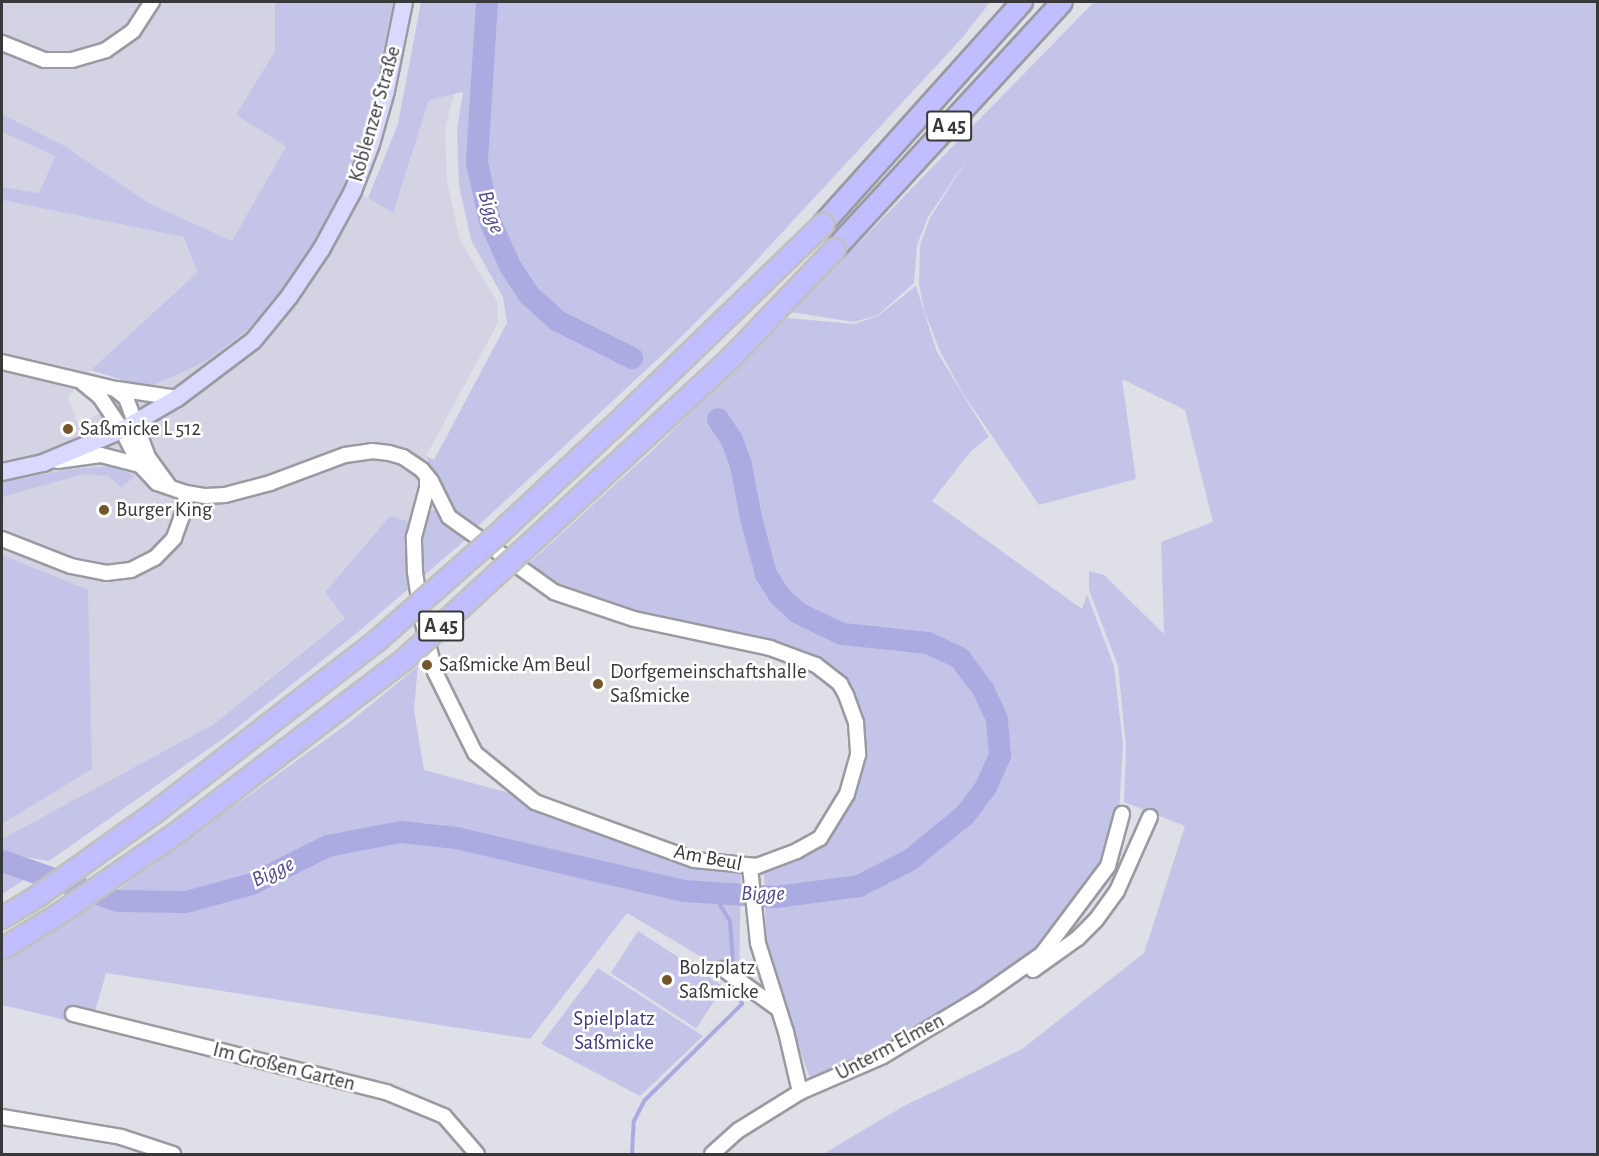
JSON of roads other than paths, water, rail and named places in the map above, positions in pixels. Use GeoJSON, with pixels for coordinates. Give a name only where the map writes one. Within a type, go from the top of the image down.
{"type":"FeatureCollection","features":[{"type":"Feature","properties":{"kind":"highway","name":"A 45"},"geometry":{"type":"LineString","coordinates":[[2,918],[38,896],[158,810],[378,640],[595,444],[823,224],[1022,2]]}},
{"type":"Feature","properties":{"kind":"highway","name":"A 45"},"geometry":{"type":"LineString","coordinates":[[2,949],[59,914],[182,829],[405,659],[732,357],[835,249],[1062,2]]}},
{"type":"Feature","properties":{"kind":"main road","name":"Koblenzer Straße"},"geometry":{"type":"LineString","coordinates":[[2,471],[43,463],[129,426],[177,398],[253,341],[289,297],[321,250],[353,191],[371,144],[386,91],[404,2]]}},
{"type":"Feature","properties":{"kind":"street"},"geometry":{"type":"LineString","coordinates":[[2,43],[44,60],[72,60],[106,50],[133,31],[152,2]]}},
{"type":"Feature","properties":{"kind":"street"},"geometry":{"type":"LineString","coordinates":[[2,362],[83,383],[102,384],[115,389],[177,398]]}},
{"type":"Feature","properties":{"kind":"street"},"geometry":{"type":"LineString","coordinates":[[83,383],[129,426],[168,485]]}},
{"type":"Feature","properties":{"kind":"street"},"geometry":{"type":"LineString","coordinates":[[115,389],[126,398],[129,426],[140,465],[157,483],[186,493],[206,496],[245,490],[345,455],[372,451],[403,457],[424,473]]}},
{"type":"Feature","properties":{"kind":"street"},"geometry":{"type":"LineString","coordinates":[[43,463],[101,455],[140,465]]}},
{"type":"Feature","properties":{"kind":"street","name":"Am Beul"},"geometry":{"type":"LineString","coordinates":[[424,473],[449,518],[554,592],[634,619],[770,648],[816,665],[840,684],[856,723],[858,755],[847,794],[835,818],[820,838],[797,851],[750,867],[694,860],[535,802],[475,753],[435,672],[422,619],[415,572],[414,537],[425,498],[424,473]]}},
{"type":"Feature","properties":{"kind":"street"},"geometry":{"type":"LineString","coordinates":[[2,540],[71,566],[106,573],[131,570],[155,558],[174,538],[185,507],[186,493]]}},
{"type":"Feature","properties":{"kind":"street","name":"Unterm Elmen"},"geometry":{"type":"LineString","coordinates":[[978,999],[1042,954],[1065,926],[1108,866],[1122,814]]}},
{"type":"Feature","properties":{"kind":"street","name":"Unterm Elmen"},"geometry":{"type":"LineString","coordinates":[[712,1155],[739,1130],[800,1092],[882,1056],[978,999],[1047,962],[1096,920],[1117,891],[1150,817]]}},
{"type":"Feature","properties":{"kind":"street"},"geometry":{"type":"LineString","coordinates":[[750,867],[758,944],[793,1058],[800,1092]]}},
{"type":"Feature","properties":{"kind":"street"},"geometry":{"type":"LineString","coordinates":[[723,969],[777,1008]]}},
{"type":"Feature","properties":{"kind":"street","name":"Im Großen Garten"},"geometry":{"type":"LineString","coordinates":[[73,1014],[386,1092],[444,1116],[477,1155]]}},
{"type":"Feature","properties":{"kind":"street"},"geometry":{"type":"LineString","coordinates":[[2,1117],[122,1137],[173,1155]]}},
{"type":"Feature","properties":{"kind":"waterway","name":"Bigge"},"geometry":{"type":"LineString","coordinates":[[487,2],[477,163],[490,221],[510,266],[529,295],[558,321],[632,358]]}},
{"type":"Feature","properties":{"kind":"waterway","name":"Bigge"},"geometry":{"type":"LineString","coordinates":[[2,861],[118,901],[186,902],[252,884],[328,846],[401,832],[456,838],[684,891],[776,897],[859,886],[910,860],[965,815],[986,787],[1000,755],[997,719],[983,689],[960,658],[928,643],[842,634],[798,613],[779,595],[766,574],[751,518],[741,465],[732,440],[718,419]]}},
{"type":"Feature","properties":{"kind":"waterway"},"geometry":{"type":"LineString","coordinates":[[720,894],[720,905],[730,921],[733,963]]}},
{"type":"Feature","properties":{"kind":"waterway"},"geometry":{"type":"LineString","coordinates":[[632,1154],[634,1121],[644,1101],[742,1004],[739,995]]}},
{"type":"Feature","properties":{"kind":"place","name":"Saßmicke L 512"},"geometry":{"type":"Point","coordinates":[68,429]}},
{"type":"Feature","properties":{"kind":"place","name":"Burger King"},"geometry":{"type":"Point","coordinates":[104,510]}},
{"type":"Feature","properties":{"kind":"place","name":"Saßmicke Am Beul"},"geometry":{"type":"Point","coordinates":[427,665]}},
{"type":"Feature","properties":{"kind":"place","name":"Dorfgemeinschaftshalle Saßmicke"},"geometry":{"type":"Point","coordinates":[598,684]}},
{"type":"Feature","properties":{"kind":"place","name":"Bolzplatz Saßmicke"},"geometry":{"type":"Point","coordinates":[667,980]}},
{"type":"Feature","properties":{"kind":"park label","name":"Spielplatz Saßmicke"},"geometry":{"type":"Point","coordinates":[614,1031]}}]}
